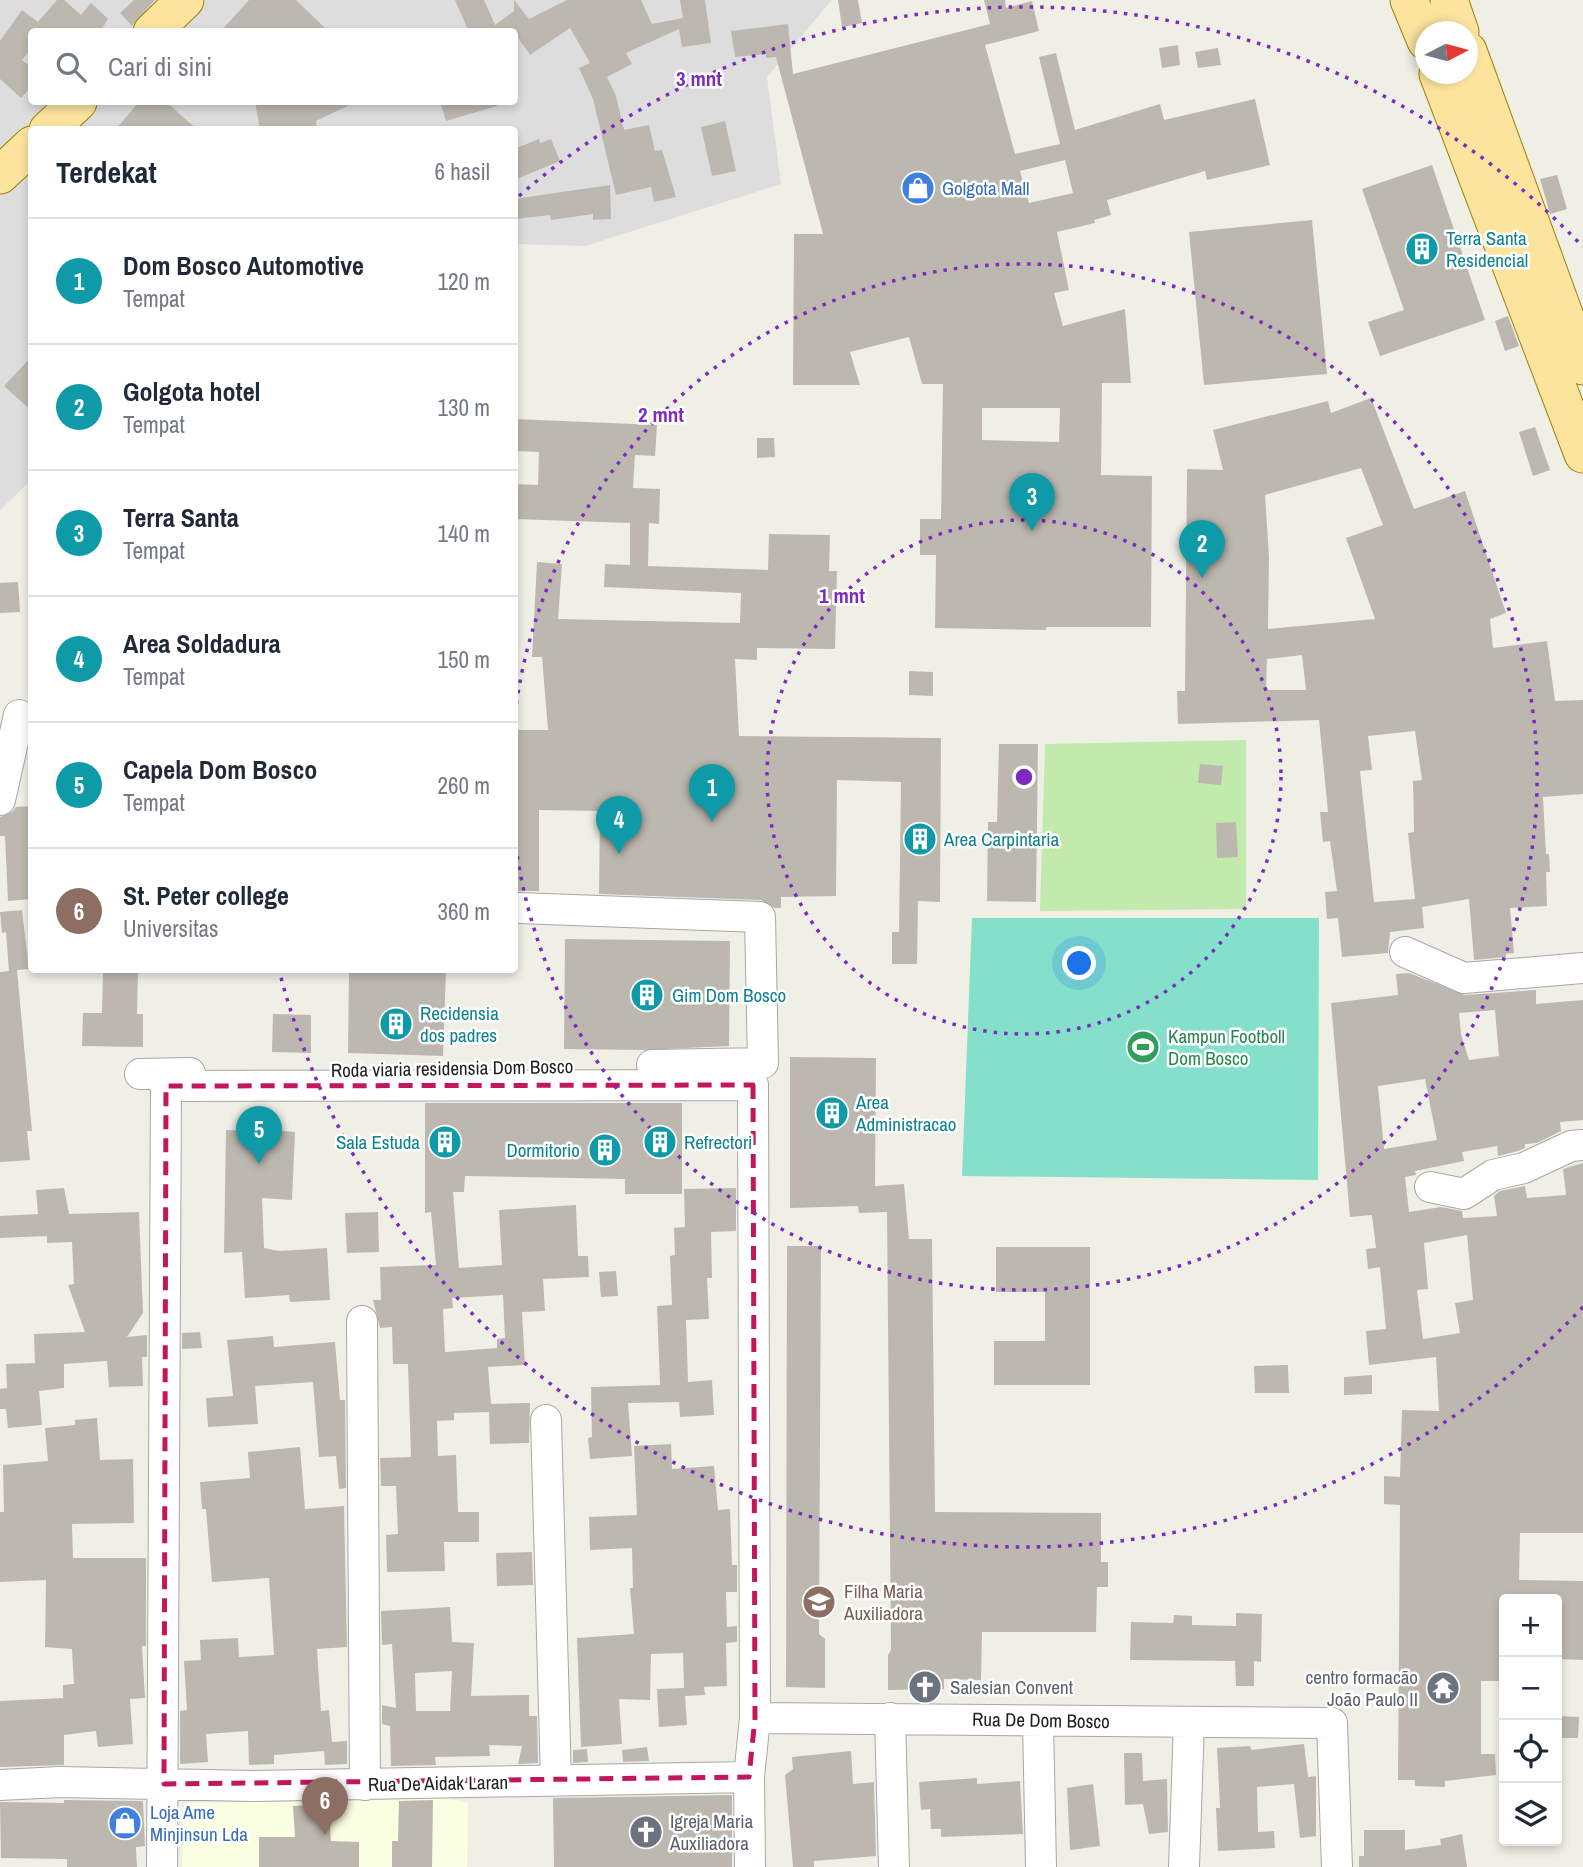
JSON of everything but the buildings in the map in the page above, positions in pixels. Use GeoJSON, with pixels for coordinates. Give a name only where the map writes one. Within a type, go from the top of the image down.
{"type":"FeatureCollection","features":[{"type":"Feature","properties":{"kind":"main road"},"geometry":{"type":"LineString","coordinates":[[156,28],[186,0]]}},
{"type":"Feature","properties":{"kind":"main road"},"geometry":{"type":"LineString","coordinates":[[1409,0],[1418,21]]}},
{"type":"Feature","properties":{"kind":"main road"},"geometry":{"type":"LineString","coordinates":[[1449,0],[1456,21]]}},
{"type":"Feature","properties":{"kind":"main road"},"geometry":{"type":"LineString","coordinates":[[1478,78],[1583,366]]}},
{"type":"Feature","properties":{"kind":"main road"},"geometry":{"type":"LineString","coordinates":[[1442,84],[1583,454]]}},
{"type":"Feature","properties":{"kind":"main road"},"geometry":{"type":"LineString","coordinates":[[52,126],[75,105]]}},
{"type":"Feature","properties":{"kind":"main road"},"geometry":{"type":"LineString","coordinates":[[0,175],[28,149]]}},
{"type":"Feature","properties":{"kind":"street"},"geometry":{"type":"LineString","coordinates":[[0,800],[19,715]]}},
{"type":"Feature","properties":{"kind":"street","name":"Roda viaria residensia Dom Bosco"},"geometry":{"type":"LineString","coordinates":[[140,1074],[763,1063],[760,917],[518,908]]}},
{"type":"Feature","properties":{"kind":"street"},"geometry":{"type":"LineString","coordinates":[[1405,951],[1464,978],[1582,971]]}},
{"type":"Feature","properties":{"kind":"street"},"geometry":{"type":"LineString","coordinates":[[162,1867],[166,1086],[753,1085],[755,1718],[749,1777],[750,1867]]}},
{"type":"Feature","properties":{"kind":"street"},"geometry":{"type":"LineString","coordinates":[[1430,1187],[1464,1194],[1493,1175],[1524,1168],[1571,1146],[1583,1145]]}},
{"type":"Feature","properties":{"kind":"street"},"geometry":{"type":"LineString","coordinates":[[362,1321],[365,1785]]}},
{"type":"Feature","properties":{"kind":"street"},"geometry":{"type":"LineString","coordinates":[[546,1420],[556,1781]]}},
{"type":"Feature","properties":{"kind":"street","name":"Rua De Dom Bosco"},"geometry":{"type":"LineString","coordinates":[[755,1718],[1332,1723],[1337,1867]]}},
{"type":"Feature","properties":{"kind":"street"},"geometry":{"type":"LineString","coordinates":[[890,1718],[894,1867]]}},
{"type":"Feature","properties":{"kind":"street"},"geometry":{"type":"LineString","coordinates":[[1038,1721],[1041,1867]]}},
{"type":"Feature","properties":{"kind":"street"},"geometry":{"type":"LineString","coordinates":[[1184,1867],[1189,1723]]}},
{"type":"Feature","properties":{"kind":"street","name":"Rua De Aidak Laran"},"geometry":{"type":"LineString","coordinates":[[0,1784],[365,1785],[749,1777]]}},
{"type":"Feature","properties":{"kind":"highlighted area"},"geometry":{"type":"Polygon","coordinates":[[[753,1085],[755,1718],[749,1777],[164,1784],[166,1086],[753,1085]]]}},
{"type":"Feature","properties":{"kind":"shaded area"},"geometry":{"type":"Polygon","coordinates":[[[0,0],[832,0],[767,77],[781,184],[585,246],[518,244],[518,126],[28,126],[28,483],[0,510],[0,0]]]}},
{"type":"Feature","properties":{"kind":"shaded area","name":"Kampun Footboll Dom Bosco"},"geometry":{"type":"Polygon","coordinates":[[[972,918],[1319,918],[1318,1180],[962,1176],[972,918]]]}},
{"type":"Feature","properties":{"kind":"shaded area"},"geometry":{"type":"Polygon","coordinates":[[[435,1795],[468,1803],[467,1867],[182,1867],[184,1803],[379,1800],[435,1795]]]}},
{"type":"Feature","properties":{"kind":"green space"},"geometry":{"type":"Polygon","coordinates":[[[1246,740],[1246,909],[1040,911],[1045,744],[1246,740]]]}},
{"type":"Feature","properties":{"kind":"place","name":"Golgota Mall"},"geometry":{"type":"Point","coordinates":[918,188]}},
{"type":"Feature","properties":{"kind":"place","name":"Terra Santa Residencial"},"geometry":{"type":"Point","coordinates":[1422,249]}},
{"type":"Feature","properties":{"kind":"place","name":"Terra Santa"},"geometry":{"type":"Point","coordinates":[1032,531]}},
{"type":"Feature","properties":{"kind":"place","name":"Golgota hotel"},"geometry":{"type":"Point","coordinates":[1202,578]}},
{"type":"Feature","properties":{"kind":"place","name":"Dom Bosco Automotive"},"geometry":{"type":"Point","coordinates":[712,822]}},
{"type":"Feature","properties":{"kind":"place","name":"Area Carpintaria"},"geometry":{"type":"Point","coordinates":[920,839]}},
{"type":"Feature","properties":{"kind":"place","name":"Area Soldadura"},"geometry":{"type":"Point","coordinates":[619,854]}},
{"type":"Feature","properties":{"kind":"place","name":"Gim Dom Bosco"},"geometry":{"type":"Point","coordinates":[647,995]}},
{"type":"Feature","properties":{"kind":"place","name":"Recidensia dos padres"},"geometry":{"type":"Point","coordinates":[396,1024]}},
{"type":"Feature","properties":{"kind":"place","name":"Kampun Footboll Dom Bosco"},"geometry":{"type":"Point","coordinates":[1143,1047]}},
{"type":"Feature","properties":{"kind":"place","name":"Area Administracao"},"geometry":{"type":"Point","coordinates":[832,1113]}},
{"type":"Feature","properties":{"kind":"place","name":"Sala Estuda"},"geometry":{"type":"Point","coordinates":[445,1142]}},
{"type":"Feature","properties":{"kind":"place","name":"Refrectori"},"geometry":{"type":"Point","coordinates":[660,1142]}},
{"type":"Feature","properties":{"kind":"place","name":"Dormitorio"},"geometry":{"type":"Point","coordinates":[605,1150]}},
{"type":"Feature","properties":{"kind":"place","name":"Capela Dom Bosco"},"geometry":{"type":"Point","coordinates":[259,1164]}},
{"type":"Feature","properties":{"kind":"place","name":"Filha Maria Auxiliadora"},"geometry":{"type":"Point","coordinates":[819,1602]}},
{"type":"Feature","properties":{"kind":"place","name":"Salesian Convent"},"geometry":{"type":"Point","coordinates":[925,1687]}},
{"type":"Feature","properties":{"kind":"place","name":"centro formacão João Paulo II"},"geometry":{"type":"Point","coordinates":[1443,1688]}},
{"type":"Feature","properties":{"kind":"place","name":"Loja Ame Minjinsun Lda"},"geometry":{"type":"Point","coordinates":[125,1823]}},
{"type":"Feature","properties":{"kind":"place","name":"Igreja Maria Auxiliadora"},"geometry":{"type":"Point","coordinates":[646,1832]}},
{"type":"Feature","properties":{"kind":"place","name":"St. Peter college"},"geometry":{"type":"Point","coordinates":[325,1835]}}]}
